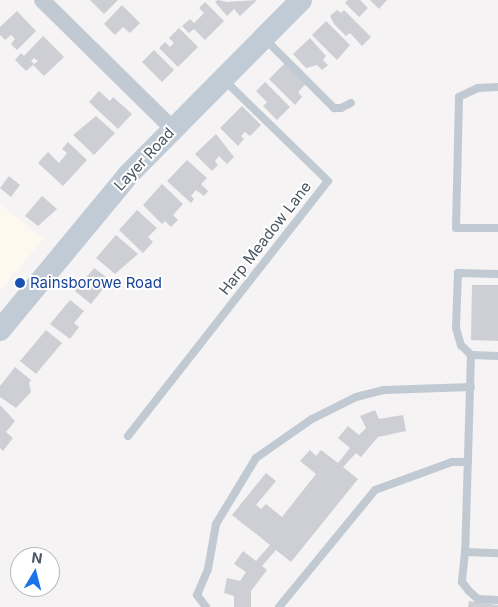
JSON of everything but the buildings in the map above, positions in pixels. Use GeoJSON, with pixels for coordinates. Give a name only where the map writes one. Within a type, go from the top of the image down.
{"type":"FeatureCollection","features":[{"type":"Feature","properties":{"kind":"main road","name":"Layer Road"},"geometry":{"type":"LineString","coordinates":[[0,330],[86,221],[172,128],[301,0]]}},
{"type":"Feature","properties":{"kind":"street"},"geometry":{"type":"LineString","coordinates":[[42,0],[172,128]]}},
{"type":"Feature","properties":{"kind":"lane"},"geometry":{"type":"LineString","coordinates":[[264,37],[334,108],[342,108],[351,103]]}},
{"type":"Feature","properties":{"kind":"lane","name":"Harp Meadow Lane"},"geometry":{"type":"LineString","coordinates":[[128,436],[328,180],[222,79]]}},
{"type":"Feature","properties":{"kind":"lane"},"geometry":{"type":"LineString","coordinates":[[498,87],[478,88],[459,97],[456,228],[498,228]]}},
{"type":"Feature","properties":{"kind":"lane"},"geometry":{"type":"LineString","coordinates":[[498,274],[458,273],[456,328],[461,345],[472,355],[498,356]]}},
{"type":"Feature","properties":{"kind":"lane"},"geometry":{"type":"LineString","coordinates":[[472,355],[465,552],[462,582],[468,591],[478,599],[498,600]]}},
{"type":"Feature","properties":{"kind":"lane"},"geometry":{"type":"LineString","coordinates":[[206,607],[197,595],[208,569],[216,524],[256,458],[312,419],[356,397],[384,390],[471,387]]}},
{"type":"Feature","properties":{"kind":"lane"},"geometry":{"type":"LineString","coordinates":[[279,607],[375,490],[452,462],[468,462]]}},
{"type":"Feature","properties":{"kind":"lane"},"geometry":{"type":"LineString","coordinates":[[465,552],[498,553]]}},
{"type":"Feature","properties":{"kind":"shaded area"},"geometry":{"type":"Polygon","coordinates":[[[0,204],[43,239],[0,291],[0,204]]]}},
{"type":"Feature","properties":{"kind":"place","name":"Rainsborowe Road"},"geometry":{"type":"Point","coordinates":[20,283]}}]}
